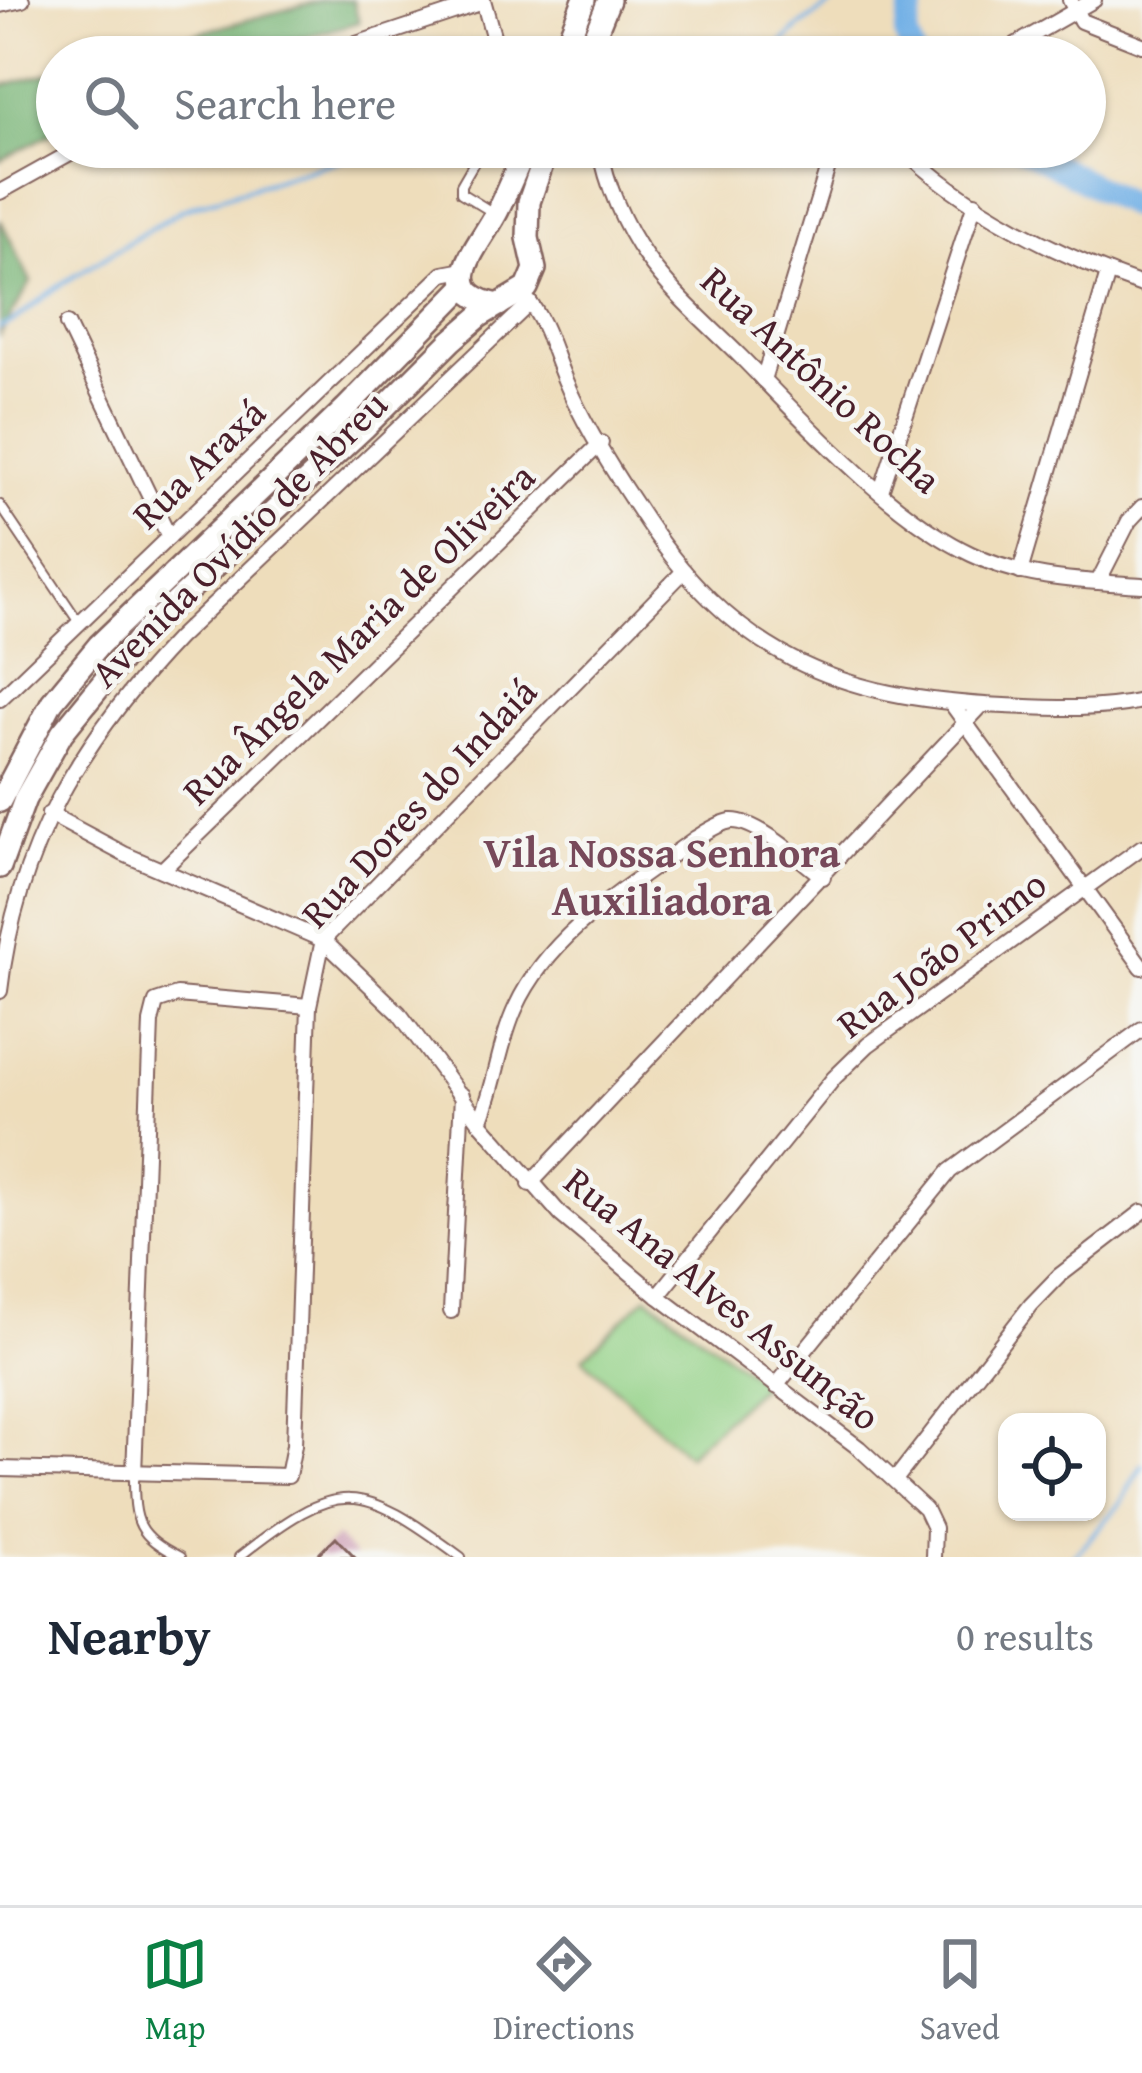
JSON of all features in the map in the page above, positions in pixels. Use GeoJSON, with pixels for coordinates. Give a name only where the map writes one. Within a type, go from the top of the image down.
{"type":"FeatureCollection","features":[{"type":"Feature","properties":{"kind":"main road"},"geometry":{"type":"LineString","coordinates":[[595,36],[609,0]]}},
{"type":"Feature","properties":{"kind":"main road"},"geometry":{"type":"LineString","coordinates":[[520,168],[457,277],[478,301],[499,305],[526,298],[535,269],[528,238],[530,168]]}},
{"type":"Feature","properties":{"kind":"main road"},"geometry":{"type":"LineString","coordinates":[[481,236],[500,226],[522,230],[528,238]]}},
{"type":"Feature","properties":{"kind":"main road","name":"Avenida Ovídio de Abreu"},"geometry":{"type":"LineString","coordinates":[[0,801],[52,702],[99,645],[361,393],[457,277]]}},
{"type":"Feature","properties":{"kind":"main road","name":"Avenida Ovídio de Abreu"},"geometry":{"type":"LineString","coordinates":[[0,867],[25,799],[62,733],[145,631],[364,428],[451,340],[499,305]]}},
{"type":"Feature","properties":{"kind":"street"},"geometry":{"type":"LineString","coordinates":[[0,5],[22,0]]}},
{"type":"Feature","properties":{"kind":"street"},"geometry":{"type":"LineString","coordinates":[[1029,36],[1071,6],[1094,0]]}},
{"type":"Feature","properties":{"kind":"street"},"geometry":{"type":"LineString","coordinates":[[379,36],[483,1],[493,36]]}},
{"type":"Feature","properties":{"kind":"street"},"geometry":{"type":"LineString","coordinates":[[1071,6],[1095,28],[1142,45]]}},
{"type":"Feature","properties":{"kind":"street"},"geometry":{"type":"LineString","coordinates":[[597,31],[597,36]]}},
{"type":"Feature","properties":{"kind":"street"},"geometry":{"type":"LineString","coordinates":[[1,192],[44,168]]}},
{"type":"Feature","properties":{"kind":"street","name":"Rua Antônio Rocha"},"geometry":{"type":"LineString","coordinates":[[607,168],[629,230],[647,259],[764,380],[880,490],[931,530],[971,554],[1020,572],[1142,585]]}},
{"type":"Feature","properties":{"kind":"street"},"geometry":{"type":"LineString","coordinates":[[764,380],[828,168]]}},
{"type":"Feature","properties":{"kind":"street"},"geometry":{"type":"LineString","coordinates":[[929,168],[974,202],[1108,273],[1142,285]]}},
{"type":"Feature","properties":{"kind":"street"},"geometry":{"type":"LineString","coordinates":[[880,490],[974,202]]}},
{"type":"Feature","properties":{"kind":"street"},"geometry":{"type":"LineString","coordinates":[[1020,572],[1108,273]]}},
{"type":"Feature","properties":{"kind":"street","name":"Rua Araxá"},"geometry":{"type":"LineString","coordinates":[[0,699],[169,537],[457,277]]}},
{"type":"Feature","properties":{"kind":"street"},"geometry":{"type":"LineString","coordinates":[[526,298],[544,321],[565,381],[637,507],[684,571],[752,635],[831,680],[951,704],[1080,710],[1142,700]]}},
{"type":"Feature","properties":{"kind":"street","name":"Avenida Ovídio de Abreu"},"geometry":{"type":"LineString","coordinates":[[0,991],[2,957],[49,814],[88,745],[126,692],[526,298]]}},
{"type":"Feature","properties":{"kind":"street"},"geometry":{"type":"LineString","coordinates":[[67,324],[169,537]]}},
{"type":"Feature","properties":{"kind":"street","name":"Rua Ângela Maria de Oliveira"},"geometry":{"type":"LineString","coordinates":[[162,870],[601,443]]}},
{"type":"Feature","properties":{"kind":"street"},"geometry":{"type":"LineString","coordinates":[[1098,582],[1129,521],[1142,507]]}},
{"type":"Feature","properties":{"kind":"street","name":"Rua Dores do Indaiá"},"geometry":{"type":"LineString","coordinates":[[134,1474],[288,1476],[293,1461],[309,1006],[323,940],[684,571]]}},
{"type":"Feature","properties":{"kind":"street"},"geometry":{"type":"LineString","coordinates":[[951,704],[1142,968]]}},
{"type":"Feature","properties":{"kind":"street"},"geometry":{"type":"LineString","coordinates":[[530,1184],[982,705]]}},
{"type":"Feature","properties":{"kind":"street","name":"Rua Ana Alves Assunção"},"geometry":{"type":"LineString","coordinates":[[49,814],[162,870],[323,940],[399,1013],[530,1184],[658,1296],[895,1480],[925,1509],[934,1528],[933,1557]]}},
{"type":"Feature","properties":{"kind":"street"},"geometry":{"type":"LineString","coordinates":[[480,1122],[516,1007],[560,942],[696,838],[739,821],[823,877]]}},
{"type":"Feature","properties":{"kind":"street","name":"Rua João Primo"},"geometry":{"type":"LineString","coordinates":[[658,1296],[834,1078],[868,1045],[1142,847]]}},
{"type":"Feature","properties":{"kind":"street"},"geometry":{"type":"LineString","coordinates":[[0,1469],[134,1474],[156,1002],[177,994],[309,1006]]}},
{"type":"Feature","properties":{"kind":"street"},"geometry":{"type":"LineString","coordinates":[[776,1386],[950,1171],[1142,1029]]}},
{"type":"Feature","properties":{"kind":"street"},"geometry":{"type":"LineString","coordinates":[[451,1311],[462,1095]]}},
{"type":"Feature","properties":{"kind":"street"},"geometry":{"type":"LineString","coordinates":[[895,1480],[1031,1305],[1059,1276],[1142,1212]]}},
{"type":"Feature","properties":{"kind":"lane"},"geometry":{"type":"LineString","coordinates":[[471,168],[461,194],[496,214]]}},
{"type":"Feature","properties":{"kind":"lane"},"geometry":{"type":"LineString","coordinates":[[1,505],[79,622]]}},
{"type":"Feature","properties":{"kind":"lane"},"geometry":{"type":"LineString","coordinates":[[134,1474],[137,1522],[145,1536],[180,1557]]}},
{"type":"Feature","properties":{"kind":"lane"},"geometry":{"type":"LineString","coordinates":[[238,1557],[296,1516],[335,1498],[360,1498],[389,1507],[461,1557]]}},
{"type":"Feature","properties":{"kind":"green space"},"geometry":{"type":"Polygon","coordinates":[[[322,0],[353,0],[359,22],[310,36],[187,36],[322,0]]]}},
{"type":"Feature","properties":{"kind":"green space"},"geometry":{"type":"Polygon","coordinates":[[[36,77],[36,141],[0,161],[0,86],[36,77]]]}},
{"type":"Feature","properties":{"kind":"green space"},"geometry":{"type":"Polygon","coordinates":[[[0,219],[31,282],[0,334],[0,219]]]}},
{"type":"Feature","properties":{"kind":"green space"},"geometry":{"type":"Polygon","coordinates":[[[647,1296],[764,1383],[687,1455],[583,1358],[647,1296]]]}},
{"type":"Feature","properties":{"kind":"building"},"geometry":{"type":"Polygon","coordinates":[[[336,1537],[355,1557],[316,1557],[336,1537]]]}},
{"type":"Feature","properties":{"kind":"waterway"},"geometry":{"type":"LineString","coordinates":[[790,36],[838,0]]}},
{"type":"Feature","properties":{"kind":"waterway"},"geometry":{"type":"LineString","coordinates":[[906,36],[914,0]]}},
{"type":"Feature","properties":{"kind":"waterway"},"geometry":{"type":"LineString","coordinates":[[0,327],[183,209],[314,168]]}},
{"type":"Feature","properties":{"kind":"waterway"},"geometry":{"type":"LineString","coordinates":[[1060,168],[1142,211]]}},
{"type":"Feature","properties":{"kind":"waterway"},"geometry":{"type":"LineString","coordinates":[[1073,1557],[1120,1504],[1142,1465]]}},
{"type":"Feature","properties":{"kind":"district","name":"Vila Nossa Senhora Auxiliadora"},"geometry":{"type":"Point","coordinates":[662,875]}}]}
